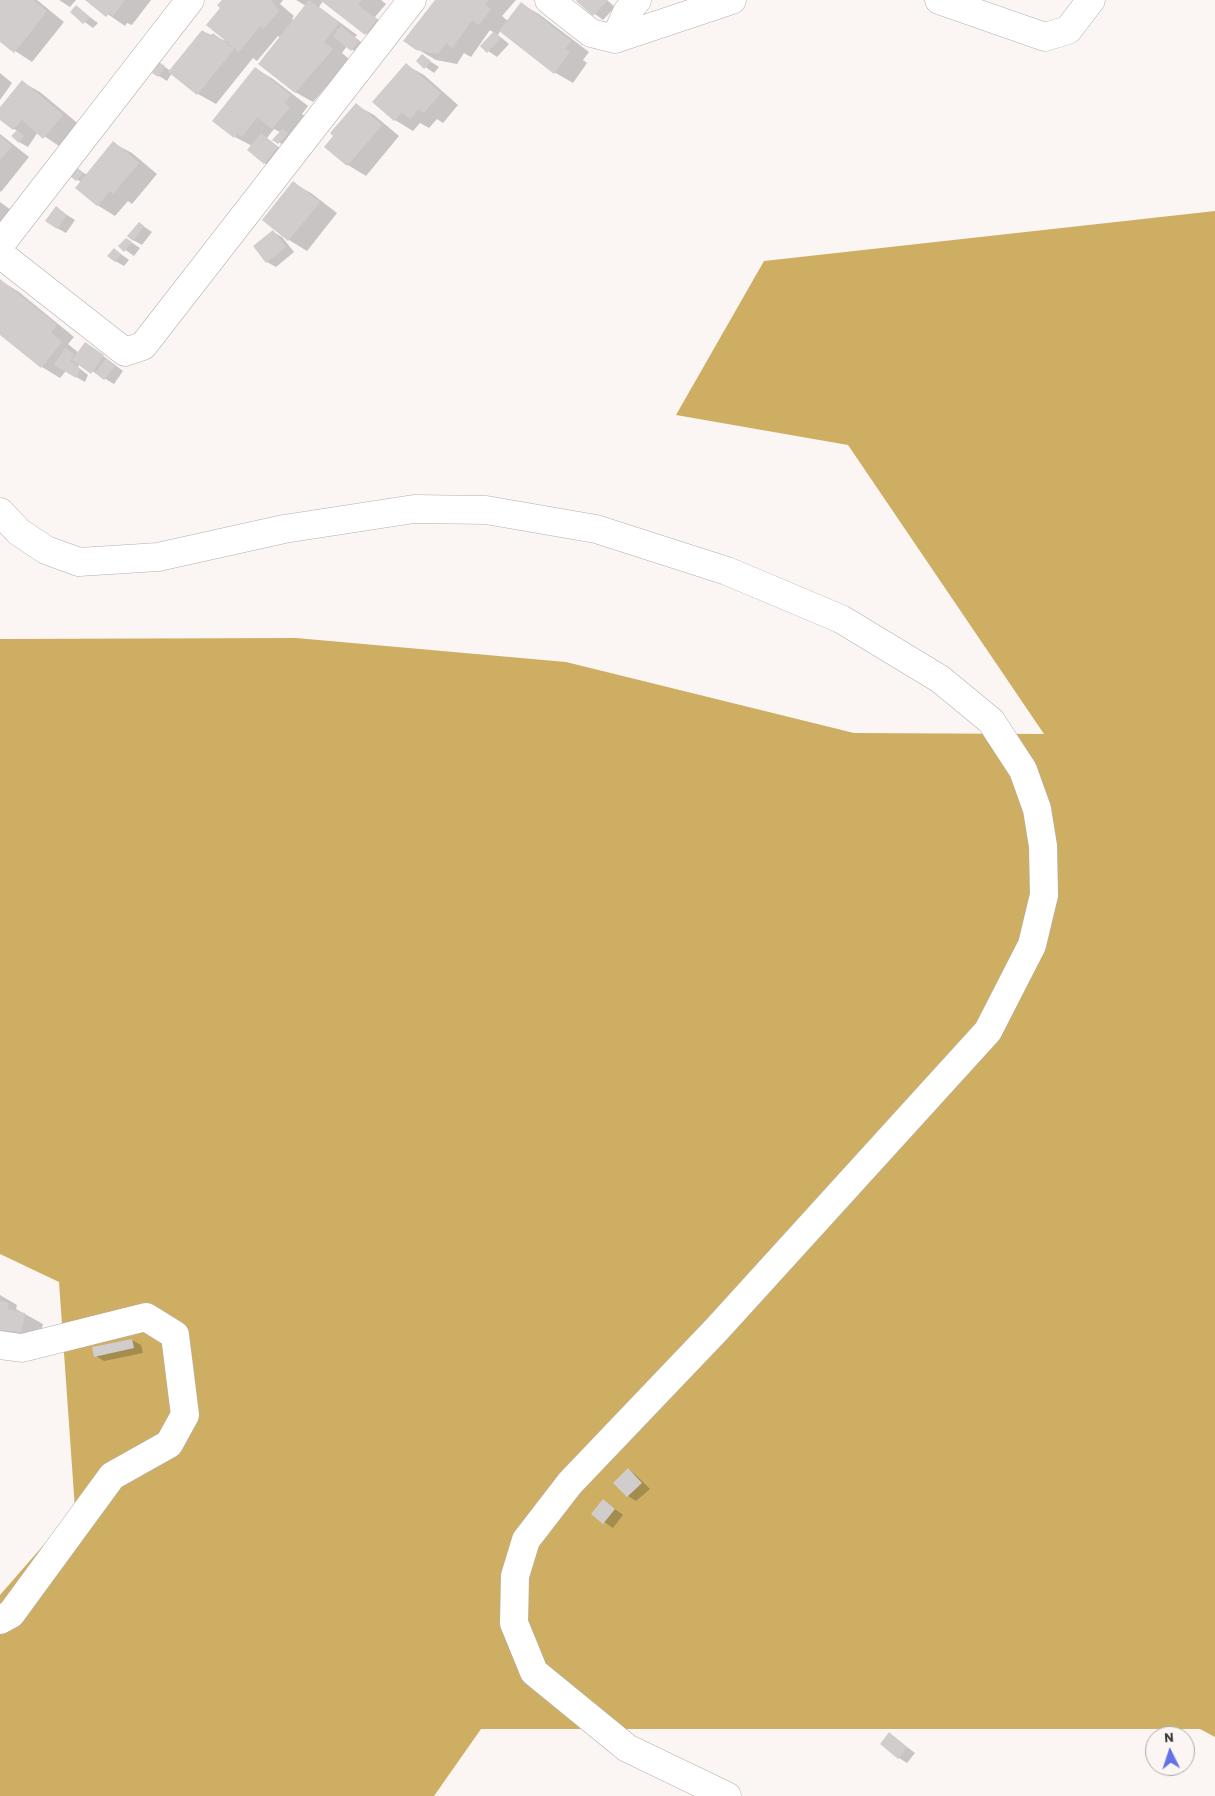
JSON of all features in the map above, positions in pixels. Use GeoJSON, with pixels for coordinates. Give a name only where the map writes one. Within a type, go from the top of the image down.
{"type":"FeatureCollection","features":[{"type":"Feature","properties":{"kind":"street"},"geometry":{"type":"LineString","coordinates":[[0,245],[190,0]]}},
{"type":"Feature","properties":{"kind":"street"},"geometry":{"type":"LineString","coordinates":[[0,254],[125,352],[144,346],[412,0]]}},
{"type":"Feature","properties":{"kind":"street"},"geometry":{"type":"LineString","coordinates":[[549,0],[591,33],[615,39],[732,0]]}},
{"type":"Feature","properties":{"kind":"street"},"geometry":{"type":"LineString","coordinates":[[615,39],[627,12],[637,0]]}},
{"type":"Feature","properties":{"kind":"street"},"geometry":{"type":"LineString","coordinates":[[939,0],[1045,36],[1068,30],[1091,0]]}},
{"type":"Feature","properties":{"kind":"street"},"geometry":{"type":"LineString","coordinates":[[0,512],[19,532],[46,550],[79,562],[158,557],[284,529],[414,509],[486,510],[596,529],[727,571],[841,618],[940,679],[991,721],[1023,770],[1037,809],[1043,846],[1044,895],[1032,945],[988,1031],[717,1329],[570,1483],[526,1540],[515,1576],[514,1623],[534,1672],[627,1748],[727,1796]]}},
{"type":"Feature","properties":{"kind":"street"},"geometry":{"type":"LineString","coordinates":[[0,1345],[22,1348],[146,1317],[175,1335],[185,1415],[169,1444],[112,1476],[11,1614],[0,1620]]}},
{"type":"Feature","properties":{"kind":"shaded area"},"geometry":{"type":"Polygon","coordinates":[[[1215,211],[1215,1737],[1200,1729],[1195,1729],[1195,1726],[1145,1726],[1145,1729],[481,1729],[434,1796],[0,1796],[0,1595],[75,1509],[59,1282],[0,1254],[0,639],[296,638],[566,662],[854,733],[1044,734],[848,445],[676,415],[764,261],[1215,211]]]}},
{"type":"Feature","properties":{"kind":"building"},"geometry":{"type":"Polygon","coordinates":[[[0,0],[33,0],[47,11],[14,53],[0,42],[0,0]]]}},
{"type":"Feature","properties":{"kind":"building"},"geometry":{"type":"Polygon","coordinates":[[[85,0],[125,0],[113,16],[109,13],[106,17],[85,0]]]}},
{"type":"Feature","properties":{"kind":"building"},"geometry":{"type":"Polygon","coordinates":[[[222,0],[271,0],[279,11],[263,29],[260,26],[239,52],[206,25],[220,8],[217,5],[222,0]]]}},
{"type":"Feature","properties":{"kind":"building"},"geometry":{"type":"Polygon","coordinates":[[[309,0],[339,23],[324,42],[333,49],[295,93],[258,64],[309,0]]]}},
{"type":"Feature","properties":{"kind":"building"},"geometry":{"type":"Polygon","coordinates":[[[320,0],[362,0],[358,5],[377,19],[365,35],[320,0]]]}},
{"type":"Feature","properties":{"kind":"building"},"geometry":{"type":"Polygon","coordinates":[[[435,0],[489,0],[485,5],[491,9],[479,25],[472,20],[452,48],[446,43],[438,54],[416,50],[403,41],[435,0]]]}},
{"type":"Feature","properties":{"kind":"building"},"geometry":{"type":"Polygon","coordinates":[[[576,1],[607,1],[593,16],[576,1]]]}},
{"type":"Feature","properties":{"kind":"building"},"geometry":{"type":"Polygon","coordinates":[[[521,2],[571,41],[565,49],[570,52],[554,74],[499,31],[521,2]]]}},
{"type":"Feature","properties":{"kind":"building"},"geometry":{"type":"Polygon","coordinates":[[[76,5],[90,17],[83,24],[70,12],[76,5]]]}},
{"type":"Feature","properties":{"kind":"building"},"geometry":{"type":"Polygon","coordinates":[[[341,26],[359,41],[351,51],[333,36],[341,26]]]}},
{"type":"Feature","properties":{"kind":"building"},"geometry":{"type":"Polygon","coordinates":[[[202,30],[210,36],[213,33],[234,49],[197,95],[168,72],[202,30]]]}},
{"type":"Feature","properties":{"kind":"building"},"geometry":{"type":"Polygon","coordinates":[[[494,31],[501,38],[487,53],[480,46],[494,31]]]}},
{"type":"Feature","properties":{"kind":"building"},"geometry":{"type":"Polygon","coordinates":[[[422,54],[431,61],[424,69],[416,61],[422,54]]]}},
{"type":"Feature","properties":{"kind":"building"},"geometry":{"type":"Polygon","coordinates":[[[159,62],[165,66],[158,77],[152,73],[159,62]]]}},
{"type":"Feature","properties":{"kind":"building"},"geometry":{"type":"Polygon","coordinates":[[[406,63],[441,93],[424,113],[418,109],[410,119],[402,112],[394,121],[372,102],[406,63]]]}},
{"type":"Feature","properties":{"kind":"building"},"geometry":{"type":"Polygon","coordinates":[[[255,67],[291,95],[285,103],[290,107],[272,129],[257,117],[242,137],[237,133],[234,138],[212,121],[255,67]]]}},
{"type":"Feature","properties":{"kind":"building"},"geometry":{"type":"Polygon","coordinates":[[[22,80],[63,115],[43,139],[22,120],[13,130],[0,120],[0,107],[22,80]]]}},
{"type":"Feature","properties":{"kind":"building"},"geometry":{"type":"Polygon","coordinates":[[[356,103],[382,125],[347,166],[324,147],[333,136],[330,133],[356,103]]]}},
{"type":"Feature","properties":{"kind":"building"},"geometry":{"type":"Polygon","coordinates":[[[282,129],[288,133],[278,144],[272,140],[282,129]]]}},
{"type":"Feature","properties":{"kind":"building"},"geometry":{"type":"Polygon","coordinates":[[[17,130],[24,136],[19,143],[11,136],[17,130]]]}},
{"type":"Feature","properties":{"kind":"building"},"geometry":{"type":"Polygon","coordinates":[[[261,133],[278,147],[264,164],[247,150],[261,133]]]}},
{"type":"Feature","properties":{"kind":"building"},"geometry":{"type":"Polygon","coordinates":[[[0,136],[12,146],[0,160],[0,136]]]}},
{"type":"Feature","properties":{"kind":"building"},"geometry":{"type":"Polygon","coordinates":[[[113,141],[139,163],[113,194],[110,191],[97,206],[75,188],[113,141]]]}},
{"type":"Feature","properties":{"kind":"building"},"geometry":{"type":"Polygon","coordinates":[[[77,167],[83,173],[76,181],[70,176],[77,167]]]}},
{"type":"Feature","properties":{"kind":"building"},"geometry":{"type":"Polygon","coordinates":[[[293,181],[320,202],[288,241],[262,220],[293,181]]]}},
{"type":"Feature","properties":{"kind":"building"},"geometry":{"type":"Polygon","coordinates":[[[56,206],[67,215],[57,229],[45,221],[56,206]]]}},
{"type":"Feature","properties":{"kind":"building"},"geometry":{"type":"Polygon","coordinates":[[[139,222],[144,226],[133,241],[127,236],[139,222]]]}},
{"type":"Feature","properties":{"kind":"building"},"geometry":{"type":"Polygon","coordinates":[[[273,230],[286,247],[266,263],[253,246],[273,230]]]}},
{"type":"Feature","properties":{"kind":"building"},"geometry":{"type":"Polygon","coordinates":[[[126,238],[132,242],[124,252],[118,246],[126,238]]]}},
{"type":"Feature","properties":{"kind":"building"},"geometry":{"type":"Polygon","coordinates":[[[114,248],[121,254],[115,262],[107,256],[114,248]]]}},
{"type":"Feature","properties":{"kind":"building"},"geometry":{"type":"Polygon","coordinates":[[[0,279],[57,325],[51,333],[62,342],[41,368],[0,335],[0,279]]]}},
{"type":"Feature","properties":{"kind":"building"},"geometry":{"type":"Polygon","coordinates":[[[85,342],[104,355],[91,374],[72,360],[85,342]]]}},
{"type":"Feature","properties":{"kind":"building"},"geometry":{"type":"Polygon","coordinates":[[[65,348],[74,354],[70,361],[80,369],[76,378],[54,365],[65,348]]]}},
{"type":"Feature","properties":{"kind":"building"},"geometry":{"type":"Polygon","coordinates":[[[106,358],[115,366],[104,380],[95,373],[106,358]]]}},
{"type":"Feature","properties":{"kind":"building"},"geometry":{"type":"Polygon","coordinates":[[[0,1301],[9,1303],[7,1309],[25,1313],[21,1332],[0,1330],[0,1301]]]}},
{"type":"Feature","properties":{"kind":"building"},"geometry":{"type":"Polygon","coordinates":[[[132,1339],[134,1348],[94,1357],[92,1347],[132,1339]]]}},
{"type":"Feature","properties":{"kind":"building"},"geometry":{"type":"Polygon","coordinates":[[[628,1468],[642,1483],[627,1497],[613,1483],[628,1468]]]}},
{"type":"Feature","properties":{"kind":"building"},"geometry":{"type":"Polygon","coordinates":[[[603,1499],[615,1509],[603,1524],[591,1514],[603,1499]]]}},
{"type":"Feature","properties":{"kind":"building"},"geometry":{"type":"Polygon","coordinates":[[[889,1732],[907,1747],[898,1759],[880,1744],[889,1732]]]}}]}
